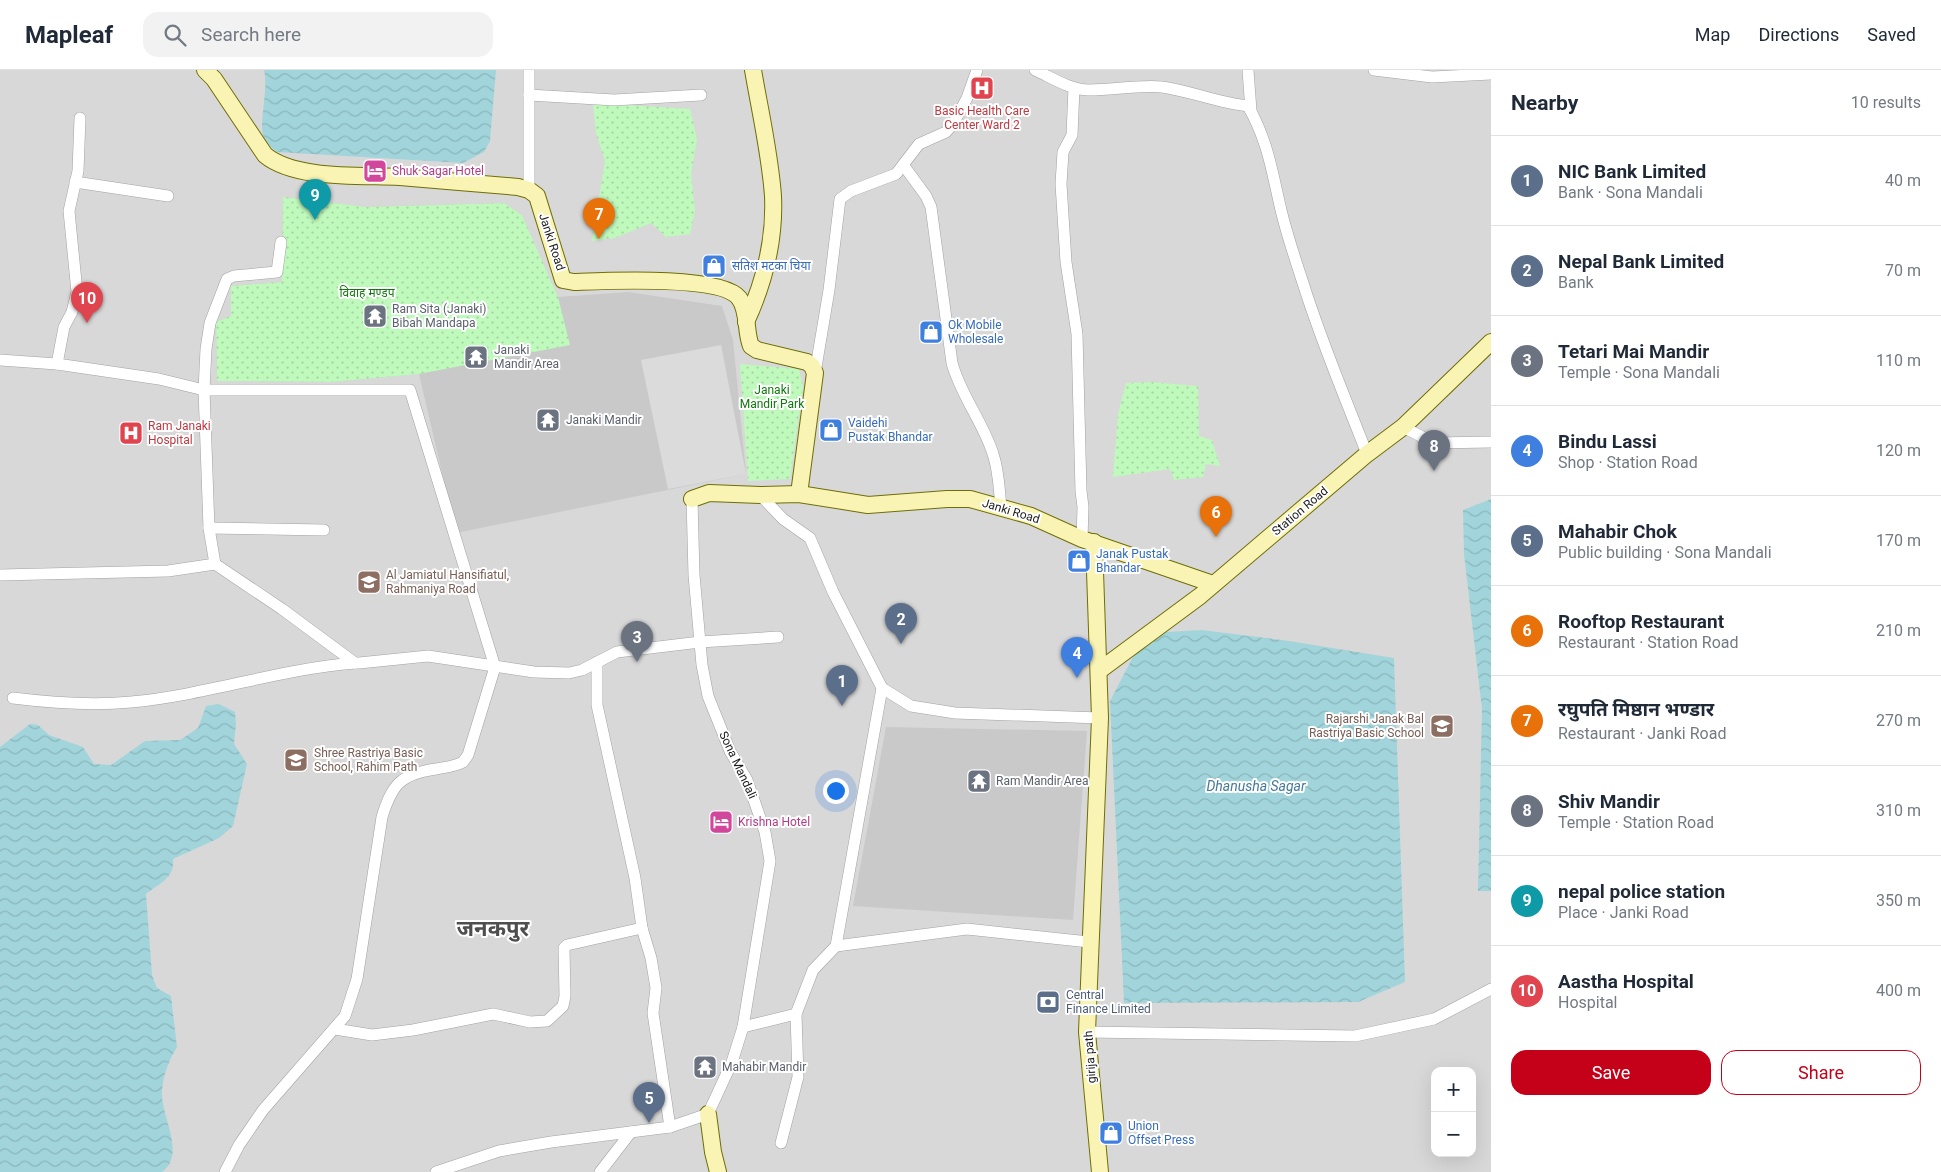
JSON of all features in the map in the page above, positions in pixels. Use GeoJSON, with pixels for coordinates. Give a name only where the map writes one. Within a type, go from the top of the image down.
{"type":"FeatureCollection","features":[{"type":"Feature","properties":{"kind":"street"},"geometry":{"type":"LineString","coordinates":[[205,70],[219,87],[265,155],[276,164],[293,169],[354,176],[396,177],[518,187],[529,190],[529,70]]}},
{"type":"Feature","properties":{"kind":"street"},"geometry":{"type":"LineString","coordinates":[[746,322],[759,295],[767,262],[773,196],[753,70]]}},
{"type":"Feature","properties":{"kind":"street"},"geometry":{"type":"LineString","coordinates":[[799,494],[814,372],[829,290],[840,199],[851,191],[886,180],[904,166],[912,150],[918,144],[946,132],[954,124],[967,98],[977,70]]}},
{"type":"Feature","properties":{"kind":"street"},"geometry":{"type":"LineString","coordinates":[[1035,70],[1074,88],[1088,90],[1143,86],[1161,87],[1183,90],[1230,104],[1248,106],[1260,127],[1268,152],[1281,210],[1303,283],[1328,356],[1367,454]]}},
{"type":"Feature","properties":{"kind":"street"},"geometry":{"type":"LineString","coordinates":[[1248,70],[1250,111]]}},
{"type":"Feature","properties":{"kind":"street"},"geometry":{"type":"LineString","coordinates":[[1374,70],[1432,77],[1477,72],[1491,74]]}},
{"type":"Feature","properties":{"kind":"street"},"geometry":{"type":"LineString","coordinates":[[1074,88],[1072,135],[1063,152],[1061,184],[1066,262],[1077,334],[1088,540]]}},
{"type":"Feature","properties":{"kind":"street"},"geometry":{"type":"LineString","coordinates":[[529,94],[614,100],[701,95]]}},
{"type":"Feature","properties":{"kind":"street"},"geometry":{"type":"LineString","coordinates":[[57,364],[64,327],[72,312],[77,292],[69,211],[75,182],[80,118]]}},
{"type":"Feature","properties":{"kind":"street"},"geometry":{"type":"LineString","coordinates":[[904,166],[926,196],[931,207],[952,363],[957,381],[993,452],[998,472],[1001,507]]}},
{"type":"Feature","properties":{"kind":"street"},"geometry":{"type":"LineString","coordinates":[[75,182],[168,196]]}},
{"type":"Feature","properties":{"kind":"street","name":"Janki Road"},"geometry":{"type":"LineString","coordinates":[[529,190],[537,196],[563,280],[574,282],[660,280],[708,286],[734,293],[739,298],[751,346],[757,350],[807,362],[812,366],[814,372]]}},
{"type":"Feature","properties":{"kind":"street"},"geometry":{"type":"LineString","coordinates":[[215,564],[209,528],[204,390],[206,350],[210,323],[227,279],[234,276],[275,274],[278,270],[281,242]]}},
{"type":"Feature","properties":{"kind":"street","name":"Station Road"},"geometry":{"type":"LineString","coordinates":[[1100,670],[1213,584],[1367,454],[1403,427],[1491,342]]}},
{"type":"Feature","properties":{"kind":"street"},"geometry":{"type":"LineString","coordinates":[[0,360],[57,364],[159,379],[204,390],[410,390],[496,668],[468,755],[463,762],[405,777],[395,785],[388,798],[382,818],[357,979],[344,1016],[335,1029],[263,1110],[239,1145],[225,1172]]}},
{"type":"Feature","properties":{"kind":"street"},"geometry":{"type":"LineString","coordinates":[[1403,427],[1434,443],[1491,442]]}},
{"type":"Feature","properties":{"kind":"street","name":"Janki Road"},"geometry":{"type":"LineString","coordinates":[[692,499],[709,493],[799,494],[868,505],[970,499],[1031,516],[1088,540],[1213,584]]}},
{"type":"Feature","properties":{"kind":"street"},"geometry":{"type":"LineString","coordinates":[[760,495],[783,519],[810,538],[833,592],[882,688],[911,706],[955,713],[1100,718]]}},
{"type":"Feature","properties":{"kind":"street","name":"Sona Mandali"},"geometry":{"type":"LineString","coordinates":[[692,499],[692,542],[700,642],[708,696],[730,751],[747,780],[765,832],[770,861],[743,1026],[732,1062],[708,1114]]}},
{"type":"Feature","properties":{"kind":"street"},"geometry":{"type":"LineString","coordinates":[[209,528],[324,530]]}},
{"type":"Feature","properties":{"kind":"street","name":"girija path"},"geometry":{"type":"LineString","coordinates":[[1088,540],[1100,670],[1100,718],[1089,942],[1087,1032],[1100,1172]]}},
{"type":"Feature","properties":{"kind":"street"},"geometry":{"type":"LineString","coordinates":[[0,575],[168,571],[215,564],[282,609],[355,663]]}},
{"type":"Feature","properties":{"kind":"street"},"geometry":{"type":"LineString","coordinates":[[13,698],[68,705],[131,702],[251,681],[290,670],[428,656],[496,668],[569,673],[582,670],[618,652],[700,642],[778,637]]}},
{"type":"Feature","properties":{"kind":"street"},"geometry":{"type":"LineString","coordinates":[[596,662],[597,705],[635,878],[642,928],[651,958],[656,988],[654,1013],[670,1127]]}},
{"type":"Feature","properties":{"kind":"street"},"geometry":{"type":"LineString","coordinates":[[781,1143],[798,1078],[796,1014],[813,970],[836,946],[882,688]]}},
{"type":"Feature","properties":{"kind":"street"},"geometry":{"type":"LineString","coordinates":[[335,1029],[372,1035],[413,1030],[494,1014],[530,1022],[547,1021],[563,1006],[566,996],[564,948],[567,945],[642,928]]}},
{"type":"Feature","properties":{"kind":"street"},"geometry":{"type":"LineString","coordinates":[[836,946],[967,929],[1089,942]]}},
{"type":"Feature","properties":{"kind":"street"},"geometry":{"type":"LineString","coordinates":[[1087,1032],[1355,1036],[1434,1019],[1491,989]]}},
{"type":"Feature","properties":{"kind":"street"},"geometry":{"type":"LineString","coordinates":[[743,1026],[796,1014]]}},
{"type":"Feature","properties":{"kind":"street"},"geometry":{"type":"LineString","coordinates":[[436,1172],[499,1151],[551,1142],[670,1127],[708,1114],[712,1152],[718,1172]]}},
{"type":"Feature","properties":{"kind":"street"},"geometry":{"type":"LineString","coordinates":[[600,1172],[631,1132]]}},
{"type":"Feature","properties":{"kind":"shaded area"},"geometry":{"type":"Polygon","coordinates":[[[0,70],[1491,70],[1491,1172],[0,1172],[0,70]]]}},
{"type":"Feature","properties":{"kind":"shaded area","name":"Janaki Mandir Area"},"geometry":{"type":"Polygon","coordinates":[[[283,197],[367,207],[504,203],[522,215],[558,297],[628,292],[722,306],[733,340],[746,474],[456,533],[419,374],[332,382],[217,381],[216,322],[231,316],[231,286],[282,282],[283,197]]]}},
{"type":"Feature","properties":{"kind":"shaded area"},"geometry":{"type":"Polygon","coordinates":[[[721,345],[746,474],[668,489],[641,360],[721,345]]]}},
{"type":"Feature","properties":{"kind":"shaded area","name":"Ram Mandir Area"},"geometry":{"type":"Polygon","coordinates":[[[886,727],[1087,731],[1073,920],[853,906],[886,727]]]}},
{"type":"Feature","properties":{"kind":"green space"},"geometry":{"type":"Polygon","coordinates":[[[593,103],[690,109],[697,139],[691,174],[695,211],[690,234],[666,237],[651,223],[615,238],[592,241],[605,161],[596,133],[593,103]]]}},
{"type":"Feature","properties":{"kind":"green space","name":"विवाह मण्डप"},"geometry":{"type":"Polygon","coordinates":[[[283,197],[367,207],[504,203],[522,215],[558,297],[570,345],[419,374],[332,382],[217,381],[216,322],[231,316],[231,286],[282,282],[283,197]]]}},
{"type":"Feature","properties":{"kind":"green space","name":"Janaki Mandir Park"},"geometry":{"type":"Polygon","coordinates":[[[740,364],[799,369],[803,387],[790,479],[748,481],[740,364]]]}},
{"type":"Feature","properties":{"kind":"green space"},"geometry":{"type":"Polygon","coordinates":[[[1152,382],[1198,386],[1199,436],[1212,440],[1220,466],[1206,464],[1203,477],[1174,480],[1170,469],[1113,477],[1118,414],[1126,383],[1152,382]]]}},
{"type":"Feature","properties":{"kind":"water"},"geometry":{"type":"Polygon","coordinates":[[[264,70],[496,70],[490,141],[484,152],[463,163],[277,152],[264,138],[262,132],[265,87],[264,70]]]}},
{"type":"Feature","properties":{"kind":"water"},"geometry":{"type":"Polygon","coordinates":[[[1491,499],[1491,891],[1478,891],[1482,709],[1464,554],[1463,510],[1491,499]]]}},
{"type":"Feature","properties":{"kind":"water","name":"Dhanusha Sagar"},"geometry":{"type":"Polygon","coordinates":[[[1202,630],[1289,641],[1394,658],[1405,982],[1358,1002],[1124,1003],[1110,701],[1135,653],[1166,632],[1202,630]]]}},
{"type":"Feature","properties":{"kind":"water"},"geometry":{"type":"Polygon","coordinates":[[[219,704],[235,712],[234,744],[247,764],[233,826],[219,838],[173,859],[172,871],[169,876],[146,894],[152,975],[157,988],[171,996],[177,1047],[167,1068],[162,1091],[162,1101],[171,1134],[172,1155],[169,1164],[162,1172],[0,1172],[0,747],[30,724],[38,725],[49,735],[83,747],[94,764],[111,765],[145,741],[180,740],[198,728],[206,706],[219,704]]]}},
{"type":"Feature","properties":{"kind":"place","name":"Basic Health Care Center Ward 2"},"geometry":{"type":"Point","coordinates":[982,88]}},
{"type":"Feature","properties":{"kind":"place","name":"Shuk Sagar Hotel"},"geometry":{"type":"Point","coordinates":[375,171]}},
{"type":"Feature","properties":{"kind":"place","name":"nepal police station"},"geometry":{"type":"Point","coordinates":[315,220]}},
{"type":"Feature","properties":{"kind":"place","name":"रघुपति मिष्ठान भण्डार"},"geometry":{"type":"Point","coordinates":[599,239]}},
{"type":"Feature","properties":{"kind":"place","name":"सतिश मटका चिया"},"geometry":{"type":"Point","coordinates":[714,266]}},
{"type":"Feature","properties":{"kind":"place","name":"Ram Sita (Janaki) Bibah Mandapa"},"geometry":{"type":"Point","coordinates":[375,316]}},
{"type":"Feature","properties":{"kind":"place","name":"Aastha Hospital"},"geometry":{"type":"Point","coordinates":[87,323]}},
{"type":"Feature","properties":{"kind":"place","name":"Ok Mobile Wholesale"},"geometry":{"type":"Point","coordinates":[931,332]}},
{"type":"Feature","properties":{"kind":"place","name":"Janaki Mandir Area"},"geometry":{"type":"Point","coordinates":[476,357]}},
{"type":"Feature","properties":{"kind":"place","name":"Janaki Mandir"},"geometry":{"type":"Point","coordinates":[548,420]}},
{"type":"Feature","properties":{"kind":"place","name":"Vaidehi Pustak Bhandar"},"geometry":{"type":"Point","coordinates":[831,430]}},
{"type":"Feature","properties":{"kind":"place","name":"Ram Janaki Hospital"},"geometry":{"type":"Point","coordinates":[131,433]}},
{"type":"Feature","properties":{"kind":"place","name":"Shiv Mandir"},"geometry":{"type":"Point","coordinates":[1434,471]}},
{"type":"Feature","properties":{"kind":"place","name":"Rooftop Restaurant"},"geometry":{"type":"Point","coordinates":[1216,537]}},
{"type":"Feature","properties":{"kind":"place","name":"Janak Pustak Bhandar"},"geometry":{"type":"Point","coordinates":[1079,561]}},
{"type":"Feature","properties":{"kind":"place","name":"Al Jamiatul Hansifiatul, Rahmaniya Road"},"geometry":{"type":"Point","coordinates":[369,582]}},
{"type":"Feature","properties":{"kind":"place","name":"Nepal Bank Limited"},"geometry":{"type":"Point","coordinates":[901,644]}},
{"type":"Feature","properties":{"kind":"place","name":"Tetari Mai Mandir"},"geometry":{"type":"Point","coordinates":[637,662]}},
{"type":"Feature","properties":{"kind":"place","name":"Bindu Lassi"},"geometry":{"type":"Point","coordinates":[1077,678]}},
{"type":"Feature","properties":{"kind":"place","name":"NIC Bank Limited"},"geometry":{"type":"Point","coordinates":[842,706]}},
{"type":"Feature","properties":{"kind":"place","name":"Rajarshi Janak Bal Rastriya Basic School"},"geometry":{"type":"Point","coordinates":[1442,726]}},
{"type":"Feature","properties":{"kind":"place","name":"Shree Rastriya Basic School, Rahim Path"},"geometry":{"type":"Point","coordinates":[296,760]}},
{"type":"Feature","properties":{"kind":"place","name":"Ram Mandir Area"},"geometry":{"type":"Point","coordinates":[979,781]}},
{"type":"Feature","properties":{"kind":"place","name":"Krishna Hotel"},"geometry":{"type":"Point","coordinates":[721,822]}},
{"type":"Feature","properties":{"kind":"place","name":"Central Finance Limited"},"geometry":{"type":"Point","coordinates":[1048,1002]}},
{"type":"Feature","properties":{"kind":"place","name":"Mahabir Mandir"},"geometry":{"type":"Point","coordinates":[705,1067]}},
{"type":"Feature","properties":{"kind":"place","name":"Mahabir Chok"},"geometry":{"type":"Point","coordinates":[649,1123]}},
{"type":"Feature","properties":{"kind":"place","name":"Union Offset Press"},"geometry":{"type":"Point","coordinates":[1111,1133]}},
{"type":"Feature","properties":{"kind":"district","name":"जनकपुर"},"geometry":{"type":"Point","coordinates":[493,928]}}]}
